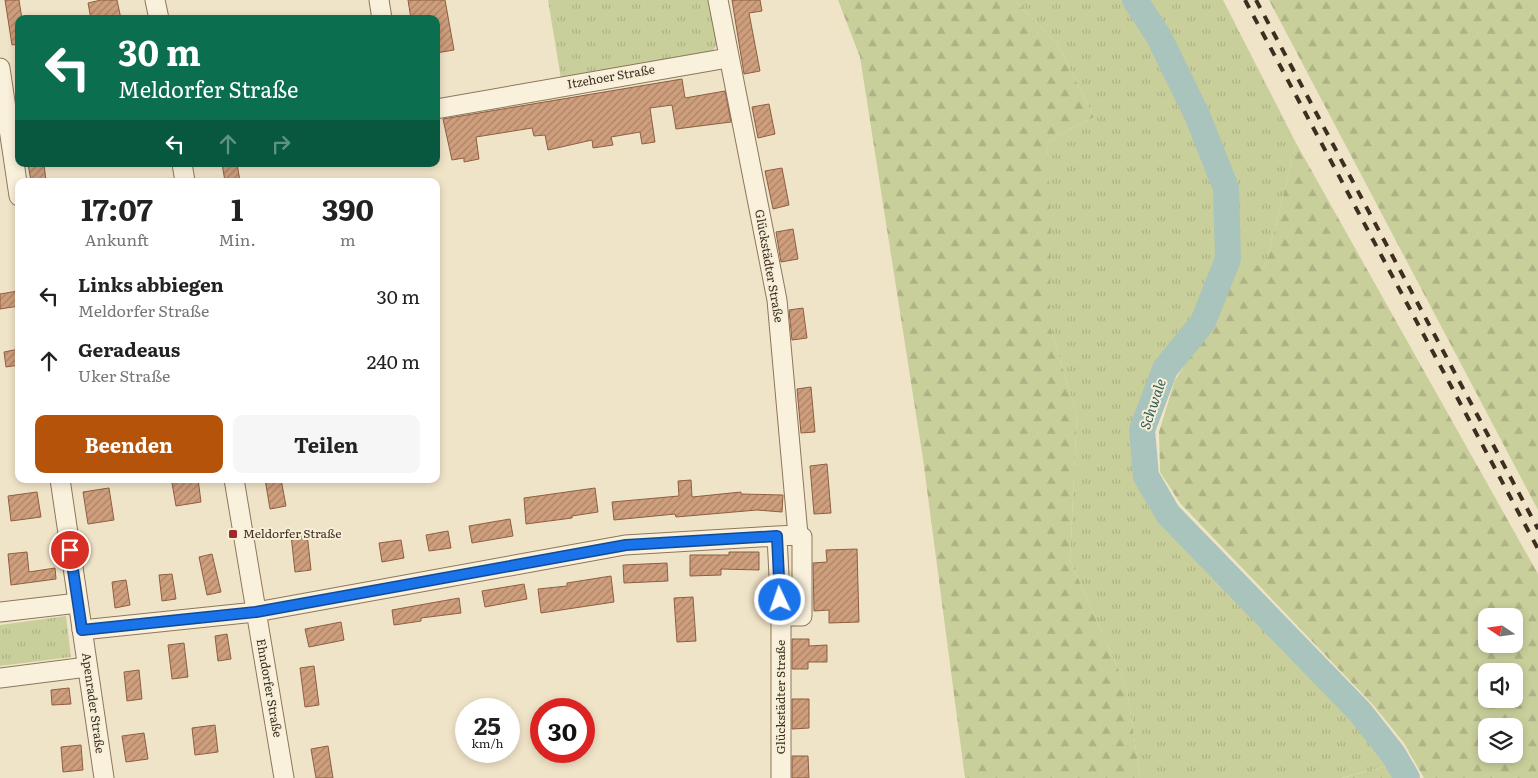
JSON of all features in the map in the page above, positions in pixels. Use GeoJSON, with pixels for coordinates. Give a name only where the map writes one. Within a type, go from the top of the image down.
{"type":"FeatureCollection","features":[{"type":"Feature","properties":{"kind":"street"},"geometry":{"type":"LineString","coordinates":[[155,0],[157,15]]}},
{"type":"Feature","properties":{"kind":"street"},"geometry":{"type":"LineString","coordinates":[[378,0],[381,15]]}},
{"type":"Feature","properties":{"kind":"street"},"geometry":{"type":"LineString","coordinates":[[718,0],[728,58]]}},
{"type":"Feature","properties":{"kind":"street","name":"Itzehoer Straße"},"geometry":{"type":"LineString","coordinates":[[440,108],[728,58]]}},
{"type":"Feature","properties":{"kind":"street","name":"Glückstädter Straße"},"geometry":{"type":"LineString","coordinates":[[728,58],[777,300],[798,535],[802,538],[802,616],[781,616]]}},
{"type":"Feature","properties":{"kind":"street"},"geometry":{"type":"LineString","coordinates":[[0,68],[16,178]]}},
{"type":"Feature","properties":{"kind":"street","name":"Apenrader Straße"},"geometry":{"type":"LineString","coordinates":[[61,483],[104,778]]}},
{"type":"Feature","properties":{"kind":"street","name":"Ehndorfer Straße"},"geometry":{"type":"LineString","coordinates":[[235,483],[284,778]]}},
{"type":"Feature","properties":{"kind":"street"},"geometry":{"type":"LineString","coordinates":[[82,630],[256,612],[626,545],[798,535]]}},
{"type":"Feature","properties":{"kind":"street","name":"Glückstädter Straße"},"geometry":{"type":"LineString","coordinates":[[777,536],[781,616],[781,778]]}},
{"type":"Feature","properties":{"kind":"street"},"geometry":{"type":"LineString","coordinates":[[0,612],[78,603]]}},
{"type":"Feature","properties":{"kind":"street"},"geometry":{"type":"LineString","coordinates":[[0,678],[87,667]]}},
{"type":"Feature","properties":{"kind":"green space"},"geometry":{"type":"Polygon","coordinates":[[[548,0],[708,0],[717,45],[709,55],[561,79],[548,0]]]}},
{"type":"Feature","properties":{"kind":"green space"},"geometry":{"type":"Polygon","coordinates":[[[838,0],[1014,0],[1058,45],[1094,117],[1047,142],[1051,217],[1050,326],[1077,415],[1070,560],[1127,689],[1140,778],[965,778],[923,459],[860,57],[838,0]]]}},
{"type":"Feature","properties":{"kind":"green space"},"geometry":{"type":"Polygon","coordinates":[[[1014,0],[1223,0],[1296,143],[1265,267],[1228,260],[1203,322],[1165,369],[1142,430],[1146,476],[1168,514],[1360,712],[1393,754],[1390,765],[1341,778],[1140,778],[1127,689],[1070,560],[1077,415],[1050,326],[1047,142],[1094,117],[1058,45],[1014,0]]]}},
{"type":"Feature","properties":{"kind":"green space"},"geometry":{"type":"Polygon","coordinates":[[[1269,0],[1538,0],[1538,510],[1269,0]]]}},
{"type":"Feature","properties":{"kind":"green space"},"geometry":{"type":"Polygon","coordinates":[[[1296,143],[1538,574],[1538,778],[1424,778],[1404,743],[1374,706],[1180,503],[1160,472],[1159,432],[1175,380],[1210,327],[1238,261],[1265,267],[1296,143]]]}},
{"type":"Feature","properties":{"kind":"green space"},"geometry":{"type":"Polygon","coordinates":[[[66,616],[71,657],[0,666],[0,625],[66,616]]]}},
{"type":"Feature","properties":{"kind":"green space"},"geometry":{"type":"Polygon","coordinates":[[[1390,765],[1398,778],[1342,778],[1390,765]]]}},
{"type":"Feature","properties":{"kind":"building"},"geometry":{"type":"Polygon","coordinates":[[[5,0],[19,0],[21,15],[15,15],[15,45],[12,45],[5,0]]]}},
{"type":"Feature","properties":{"kind":"building"},"geometry":{"type":"Polygon","coordinates":[[[101,0],[117,0],[120,15],[90,15],[88,3],[101,0]]]}},
{"type":"Feature","properties":{"kind":"building"},"geometry":{"type":"Polygon","coordinates":[[[408,0],[445,0],[454,50],[440,52],[440,15],[410,15],[408,0]]]}},
{"type":"Feature","properties":{"kind":"building"},"geometry":{"type":"Polygon","coordinates":[[[732,0],[760,0],[762,11],[749,13],[760,71],[744,74],[732,0]]]}},
{"type":"Feature","properties":{"kind":"building"},"geometry":{"type":"Polygon","coordinates":[[[682,79],[685,98],[725,91],[731,122],[676,129],[672,105],[650,108],[655,142],[642,144],[640,132],[611,137],[613,145],[593,148],[592,140],[548,150],[545,135],[534,136],[532,128],[476,137],[479,159],[464,162],[464,158],[452,160],[443,119],[682,79]]]}},
{"type":"Feature","properties":{"kind":"building"},"geometry":{"type":"Polygon","coordinates":[[[769,104],[775,134],[758,138],[752,107],[769,104]]]}},
{"type":"Feature","properties":{"kind":"building"},"geometry":{"type":"Polygon","coordinates":[[[29,167],[44,167],[46,178],[30,178],[29,167]]]}},
{"type":"Feature","properties":{"kind":"building"},"geometry":{"type":"Polygon","coordinates":[[[223,167],[238,167],[239,178],[224,178],[223,167]]]}},
{"type":"Feature","properties":{"kind":"building"},"geometry":{"type":"Polygon","coordinates":[[[782,168],[789,205],[773,209],[765,171],[782,168]]]}},
{"type":"Feature","properties":{"kind":"building"},"geometry":{"type":"Polygon","coordinates":[[[793,229],[798,259],[781,262],[776,232],[793,229]]]}},
{"type":"Feature","properties":{"kind":"building"},"geometry":{"type":"Polygon","coordinates":[[[15,292],[15,307],[0,309],[0,294],[15,292]]]}},
{"type":"Feature","properties":{"kind":"building"},"geometry":{"type":"Polygon","coordinates":[[[803,308],[807,338],[792,340],[789,310],[803,308]]]}},
{"type":"Feature","properties":{"kind":"building"},"geometry":{"type":"Polygon","coordinates":[[[15,350],[15,366],[6,367],[4,352],[15,350]]]}},
{"type":"Feature","properties":{"kind":"building"},"geometry":{"type":"Polygon","coordinates":[[[811,387],[815,432],[801,433],[797,389],[811,387]]]}},
{"type":"Feature","properties":{"kind":"building"},"geometry":{"type":"Polygon","coordinates":[[[827,464],[831,513],[814,514],[810,466],[827,464]]]}},
{"type":"Feature","properties":{"kind":"building"},"geometry":{"type":"Polygon","coordinates":[[[691,480],[692,497],[741,492],[741,494],[783,495],[782,512],[757,510],[676,517],[675,514],[614,520],[612,502],[679,496],[678,481],[691,480]]]}},
{"type":"Feature","properties":{"kind":"building"},"geometry":{"type":"Polygon","coordinates":[[[172,483],[199,483],[201,502],[176,506],[172,483]]]}},
{"type":"Feature","properties":{"kind":"building"},"geometry":{"type":"Polygon","coordinates":[[[266,483],[282,483],[286,506],[270,509],[266,483]]]}},
{"type":"Feature","properties":{"kind":"building"},"geometry":{"type":"Polygon","coordinates":[[[109,488],[114,520],[88,524],[83,492],[109,488]]]}},
{"type":"Feature","properties":{"kind":"building"},"geometry":{"type":"Polygon","coordinates":[[[595,488],[598,512],[572,516],[572,518],[526,524],[524,498],[595,488]]]}},
{"type":"Feature","properties":{"kind":"building"},"geometry":{"type":"Polygon","coordinates":[[[37,492],[41,517],[11,521],[8,496],[37,492]]]}},
{"type":"Feature","properties":{"kind":"building"},"geometry":{"type":"Polygon","coordinates":[[[510,519],[513,536],[472,543],[469,526],[510,519]]]}},
{"type":"Feature","properties":{"kind":"building"},"geometry":{"type":"Polygon","coordinates":[[[448,531],[451,548],[429,551],[426,535],[448,531]]]}},
{"type":"Feature","properties":{"kind":"building"},"geometry":{"type":"Polygon","coordinates":[[[307,533],[311,570],[295,572],[291,535],[307,533]]]}},
{"type":"Feature","properties":{"kind":"building"},"geometry":{"type":"Polygon","coordinates":[[[401,540],[404,558],[382,562],[379,543],[401,540]]]}},
{"type":"Feature","properties":{"kind":"building"},"geometry":{"type":"Polygon","coordinates":[[[857,549],[859,622],[829,623],[829,610],[814,611],[813,563],[827,562],[826,550],[857,549]]]}},
{"type":"Feature","properties":{"kind":"building"},"geometry":{"type":"Polygon","coordinates":[[[27,552],[29,572],[55,568],[56,579],[11,585],[8,554],[27,552]]]}},
{"type":"Feature","properties":{"kind":"building"},"geometry":{"type":"Polygon","coordinates":[[[729,552],[759,552],[759,570],[721,569],[721,575],[690,576],[690,555],[729,555],[729,552]]]}},
{"type":"Feature","properties":{"kind":"building"},"geometry":{"type":"Polygon","coordinates":[[[212,554],[221,592],[207,595],[199,557],[212,554]]]}},
{"type":"Feature","properties":{"kind":"building"},"geometry":{"type":"Polygon","coordinates":[[[667,563],[668,581],[624,583],[623,565],[667,563]]]}},
{"type":"Feature","properties":{"kind":"building"},"geometry":{"type":"Polygon","coordinates":[[[172,574],[176,599],[162,601],[159,575],[172,574]]]}},
{"type":"Feature","properties":{"kind":"building"},"geometry":{"type":"Polygon","coordinates":[[[611,576],[614,602],[541,613],[538,589],[567,586],[567,583],[611,576]]]}},
{"type":"Feature","properties":{"kind":"building"},"geometry":{"type":"Polygon","coordinates":[[[126,580],[130,605],[115,608],[112,582],[126,580]]]}},
{"type":"Feature","properties":{"kind":"building"},"geometry":{"type":"Polygon","coordinates":[[[524,584],[527,599],[485,607],[482,591],[524,584]]]}},
{"type":"Feature","properties":{"kind":"building"},"geometry":{"type":"Polygon","coordinates":[[[693,597],[696,641],[677,642],[674,598],[693,597]]]}},
{"type":"Feature","properties":{"kind":"building"},"geometry":{"type":"Polygon","coordinates":[[[459,598],[461,613],[421,618],[421,621],[394,625],[392,610],[459,598]]]}},
{"type":"Feature","properties":{"kind":"building"},"geometry":{"type":"Polygon","coordinates":[[[341,622],[344,640],[309,647],[305,629],[341,622]]]}},
{"type":"Feature","properties":{"kind":"building"},"geometry":{"type":"Polygon","coordinates":[[[227,634],[231,659],[218,661],[215,636],[227,634]]]}},
{"type":"Feature","properties":{"kind":"building"},"geometry":{"type":"Polygon","coordinates":[[[792,639],[809,639],[809,646],[827,645],[827,662],[808,662],[808,669],[792,669],[792,639]]]}},
{"type":"Feature","properties":{"kind":"building"},"geometry":{"type":"Polygon","coordinates":[[[184,643],[188,677],[172,679],[168,645],[184,643]]]}},
{"type":"Feature","properties":{"kind":"building"},"geometry":{"type":"Polygon","coordinates":[[[314,666],[319,705],[305,707],[300,668],[314,666]]]}},
{"type":"Feature","properties":{"kind":"building"},"geometry":{"type":"Polygon","coordinates":[[[139,670],[142,699],[127,701],[124,672],[139,670]]]}},
{"type":"Feature","properties":{"kind":"building"},"geometry":{"type":"Polygon","coordinates":[[[69,688],[71,704],[52,705],[51,690],[69,688]]]}},
{"type":"Feature","properties":{"kind":"building"},"geometry":{"type":"Polygon","coordinates":[[[792,699],[809,699],[809,728],[792,729],[792,699]]]}},
{"type":"Feature","properties":{"kind":"building"},"geometry":{"type":"Polygon","coordinates":[[[215,725],[218,752],[195,755],[192,728],[215,725]]]}},
{"type":"Feature","properties":{"kind":"building"},"geometry":{"type":"Polygon","coordinates":[[[144,733],[148,759],[126,762],[122,736],[144,733]]]}},
{"type":"Feature","properties":{"kind":"building"},"geometry":{"type":"Polygon","coordinates":[[[81,745],[83,770],[63,772],[61,747],[81,745]]]}},
{"type":"Feature","properties":{"kind":"building"},"geometry":{"type":"Polygon","coordinates":[[[328,746],[333,778],[316,778],[311,749],[328,746]]]}},
{"type":"Feature","properties":{"kind":"building"},"geometry":{"type":"Polygon","coordinates":[[[792,756],[808,756],[809,778],[792,778],[792,756]]]}},
{"type":"Feature","properties":{"kind":"waterway","name":"Schwale"},"geometry":{"type":"LineString","coordinates":[[1135,0],[1159,37],[1197,115],[1226,188],[1228,259],[1203,322],[1165,369],[1142,430],[1146,476],[1168,514],[1360,712],[1393,754],[1407,778]]}},
{"type":"Feature","properties":{"kind":"railway"},"geometry":{"type":"LineString","coordinates":[[1245,0],[1538,549]]}},
{"type":"Feature","properties":{"kind":"railway"},"geometry":{"type":"LineString","coordinates":[[1256,0],[1538,529]]}},
{"type":"Feature","properties":{"kind":"place","name":"Meldorfer Straße"},"geometry":{"type":"Point","coordinates":[233,534]}},
{"type":"Feature","properties":{"kind":"route"},"geometry":{"type":"LineString","coordinates":[[70,550],[82,630],[256,612],[626,545],[777,536],[780,600]]}}]}
